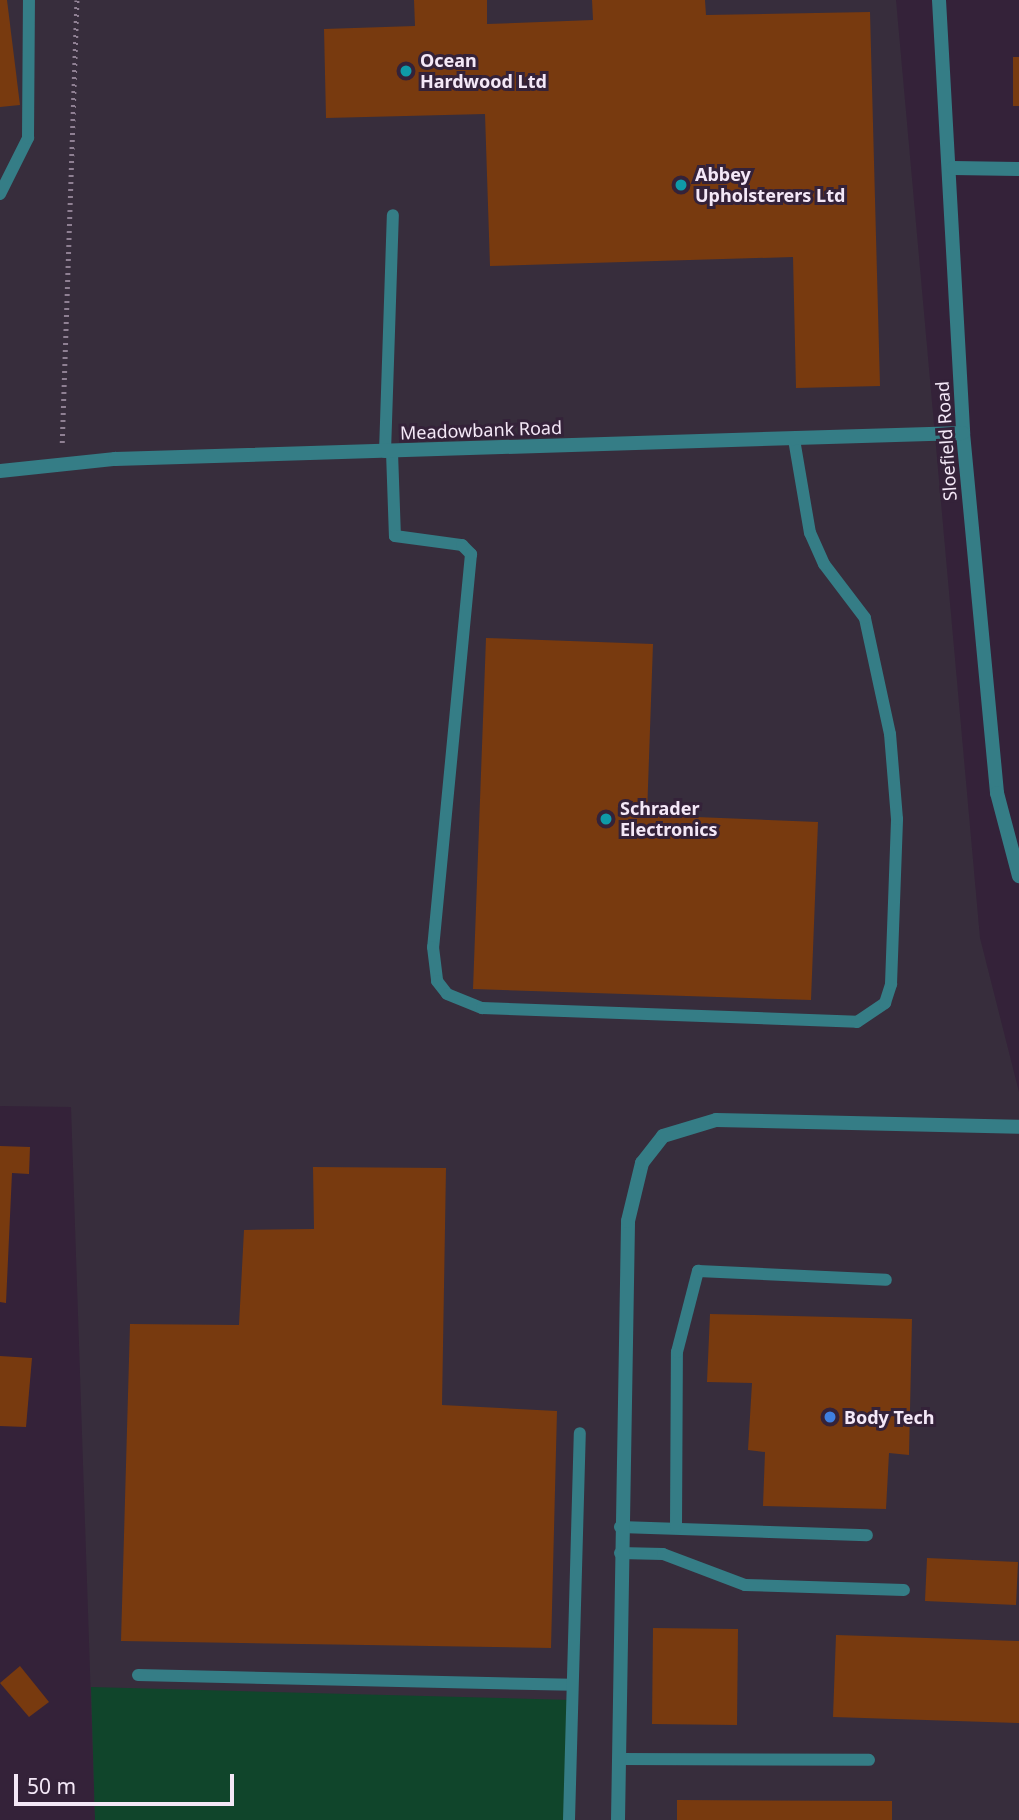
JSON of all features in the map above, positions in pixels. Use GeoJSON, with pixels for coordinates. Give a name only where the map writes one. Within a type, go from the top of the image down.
{"type":"FeatureCollection","features":[{"type":"Feature","properties":{"kind":"street","name":"Sloefield Road"},"geometry":{"type":"LineString","coordinates":[[939,0],[953,168],[963,433],[997,793],[1019,876]]}},
{"type":"Feature","properties":{"kind":"street"},"geometry":{"type":"LineString","coordinates":[[953,168],[1019,169]]}},
{"type":"Feature","properties":{"kind":"street","name":"Meadowbank Road"},"geometry":{"type":"LineString","coordinates":[[0,471],[62,464],[963,433]]}},
{"type":"Feature","properties":{"kind":"street"},"geometry":{"type":"LineString","coordinates":[[618,1820],[620,1527],[629,1200],[642,1163],[663,1136],[716,1120],[1019,1127]]}},
{"type":"Feature","properties":{"kind":"lane"},"geometry":{"type":"LineString","coordinates":[[0,194],[28,138],[29,0]]}},
{"type":"Feature","properties":{"kind":"lane"},"geometry":{"type":"LineString","coordinates":[[393,215],[388,452],[395,536],[462,545],[471,554],[433,947],[437,981],[447,994],[482,1008],[858,1022],[885,1003],[891,984],[897,819],[890,734],[870,631],[810,533],[794,439]]}},
{"type":"Feature","properties":{"kind":"lane"},"geometry":{"type":"LineString","coordinates":[[676,1527],[677,1352],[698,1271],[886,1280]]}},
{"type":"Feature","properties":{"kind":"lane"},"geometry":{"type":"LineString","coordinates":[[569,1820],[580,1433]]}},
{"type":"Feature","properties":{"kind":"lane"},"geometry":{"type":"LineString","coordinates":[[620,1527],[867,1535]]}},
{"type":"Feature","properties":{"kind":"lane"},"geometry":{"type":"LineString","coordinates":[[620,1553],[663,1555],[745,1585],[904,1591]]}},
{"type":"Feature","properties":{"kind":"lane"},"geometry":{"type":"LineString","coordinates":[[138,1675],[572,1685]]}},
{"type":"Feature","properties":{"kind":"lane"},"geometry":{"type":"LineString","coordinates":[[619,1759],[869,1760]]}},
{"type":"Feature","properties":{"kind":"path"},"geometry":{"type":"LineString","coordinates":[[62,464],[77,0]]}},
{"type":"Feature","properties":{"kind":"shaded area"},"geometry":{"type":"Polygon","coordinates":[[[0,0],[896,0],[980,938],[1019,1092],[1019,1820],[95,1820],[71,1107],[0,1106],[0,0]]]}},
{"type":"Feature","properties":{"kind":"green space"},"geometry":{"type":"Polygon","coordinates":[[[91,1687],[572,1700],[571,1820],[95,1820],[91,1687]]]}},
{"type":"Feature","properties":{"kind":"building"},"geometry":{"type":"Polygon","coordinates":[[[0,0],[7,0],[20,105],[0,107],[0,0]]]}},
{"type":"Feature","properties":{"kind":"building","name":"Abbey Upholsterers Ltd"},"geometry":{"type":"Polygon","coordinates":[[[414,0],[487,0],[487,24],[593,20],[592,0],[705,0],[706,15],[870,12],[880,386],[796,388],[793,257],[490,266],[485,114],[326,118],[324,29],[415,26],[414,0]]]}},
{"type":"Feature","properties":{"kind":"building"},"geometry":{"type":"Polygon","coordinates":[[[1013,57],[1019,57],[1019,106],[1013,106],[1013,57]]]}},
{"type":"Feature","properties":{"kind":"building","name":"Schrader Electronics"},"geometry":{"type":"Polygon","coordinates":[[[486,638],[653,644],[647,815],[818,822],[811,1000],[473,989],[486,638]]]}},
{"type":"Feature","properties":{"kind":"building"},"geometry":{"type":"Polygon","coordinates":[[[0,1146],[30,1147],[29,1174],[12,1173],[6,1303],[0,1302],[0,1146]]]}},
{"type":"Feature","properties":{"kind":"building"},"geometry":{"type":"Polygon","coordinates":[[[313,1167],[446,1168],[442,1405],[557,1411],[551,1648],[121,1641],[130,1324],[239,1325],[244,1230],[314,1229],[313,1167]]]}},
{"type":"Feature","properties":{"kind":"building","name":"Body Tech"},"geometry":{"type":"Polygon","coordinates":[[[710,1314],[912,1319],[909,1455],[889,1453],[886,1509],[763,1506],[765,1452],[748,1450],[752,1383],[707,1382],[710,1314]]]}},
{"type":"Feature","properties":{"kind":"building"},"geometry":{"type":"Polygon","coordinates":[[[0,1356],[32,1358],[26,1427],[0,1426],[0,1356]]]}},
{"type":"Feature","properties":{"kind":"building"},"geometry":{"type":"Polygon","coordinates":[[[927,1558],[1018,1562],[1016,1605],[925,1601],[927,1558]]]}},
{"type":"Feature","properties":{"kind":"building"},"geometry":{"type":"Polygon","coordinates":[[[653,1628],[738,1629],[737,1725],[652,1724],[653,1628]]]}},
{"type":"Feature","properties":{"kind":"building"},"geometry":{"type":"Polygon","coordinates":[[[836,1635],[1019,1641],[1019,1723],[833,1717],[836,1635]]]}},
{"type":"Feature","properties":{"kind":"building"},"geometry":{"type":"Polygon","coordinates":[[[20,1666],[49,1702],[29,1717],[0,1683],[20,1666]]]}},
{"type":"Feature","properties":{"kind":"building"},"geometry":{"type":"Polygon","coordinates":[[[677,1800],[892,1801],[892,1820],[677,1820],[677,1800]]]}},
{"type":"Feature","properties":{"kind":"place","name":"Ocean Hardwood Ltd"},"geometry":{"type":"Point","coordinates":[406,71]}},
{"type":"Feature","properties":{"kind":"place","name":"Abbey Upholsterers Ltd"},"geometry":{"type":"Point","coordinates":[681,185]}},
{"type":"Feature","properties":{"kind":"place","name":"Schrader Electronics"},"geometry":{"type":"Point","coordinates":[606,819]}},
{"type":"Feature","properties":{"kind":"place","name":"Body Tech"},"geometry":{"type":"Point","coordinates":[830,1417]}}]}
